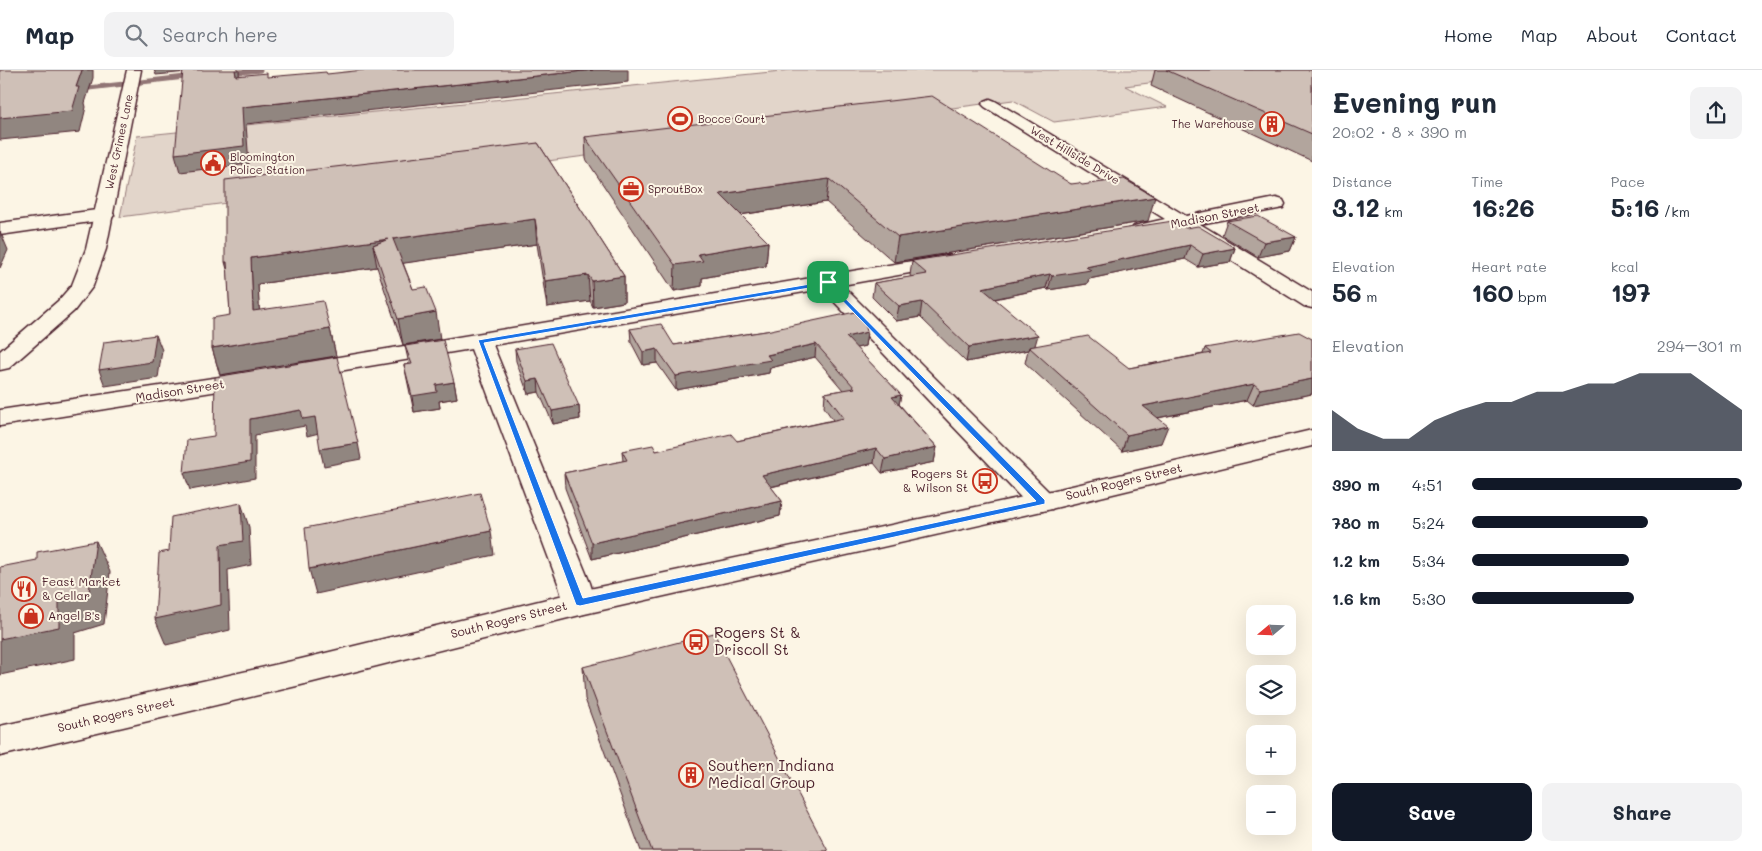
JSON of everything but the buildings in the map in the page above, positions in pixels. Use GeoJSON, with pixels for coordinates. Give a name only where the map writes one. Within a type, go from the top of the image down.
{"type":"FeatureCollection","features":[{"type":"Feature","properties":{"kind":"street","name":"West Grimes Lane"},"geometry":{"type":"LineString","coordinates":[[0,363],[66,306],[82,286],[96,249],[132,80]]}},
{"type":"Feature","properties":{"kind":"street","name":"West Hillside Drive"},"geometry":{"type":"LineString","coordinates":[[990,104],[1186,222],[1312,301]]}},
{"type":"Feature","properties":{"kind":"street","name":"Madison Street"},"geometry":{"type":"LineString","coordinates":[[1119,233],[1276,204]]}},
{"type":"Feature","properties":{"kind":"street"},"geometry":{"type":"LineString","coordinates":[[0,228],[104,215]]}},
{"type":"Feature","properties":{"kind":"street","name":"Madison Street"},"geometry":{"type":"LineString","coordinates":[[0,418],[282,374],[965,258]]}},
{"type":"Feature","properties":{"kind":"street"},"geometry":{"type":"LineString","coordinates":[[828,282],[1042,502]]}},
{"type":"Feature","properties":{"kind":"street"},"geometry":{"type":"LineString","coordinates":[[480,341],[580,603]]}},
{"type":"Feature","properties":{"kind":"street","name":"South Rogers Street"},"geometry":{"type":"LineString","coordinates":[[0,741],[114,716],[580,603],[1042,502],[1312,438]]}},
{"type":"Feature","properties":{"kind":"shaded area"},"geometry":{"type":"Polygon","coordinates":[[[791,70],[1253,70],[1125,86],[1167,107],[1054,122],[1013,100],[120,217],[137,136],[791,70]]]}},
{"type":"Feature","properties":{"kind":"waterway"},"geometry":{"type":"LineString","coordinates":[[229,73],[260,70]]}},
{"type":"Feature","properties":{"kind":"waterway"},"geometry":{"type":"LineString","coordinates":[[80,89],[194,76]]}},
{"type":"Feature","properties":{"kind":"place","name":"Bocce Court"},"geometry":{"type":"Point","coordinates":[680,119]}},
{"type":"Feature","properties":{"kind":"place","name":"The Warehouse"},"geometry":{"type":"Point","coordinates":[1272,124]}},
{"type":"Feature","properties":{"kind":"place","name":"Bloomington Police Station"},"geometry":{"type":"Point","coordinates":[213,163]}},
{"type":"Feature","properties":{"kind":"place","name":"SproutBox"},"geometry":{"type":"Point","coordinates":[631,189]}},
{"type":"Feature","properties":{"kind":"place","name":"Rogers St & Wilson St"},"geometry":{"type":"Point","coordinates":[985,481]}},
{"type":"Feature","properties":{"kind":"place","name":"Feast Market & Cellar"},"geometry":{"type":"Point","coordinates":[24,589]}},
{"type":"Feature","properties":{"kind":"place","name":"Angel B's"},"geometry":{"type":"Point","coordinates":[31,616]}},
{"type":"Feature","properties":{"kind":"place","name":"Rogers St & Driscoll St"},"geometry":{"type":"Point","coordinates":[696,642]}},
{"type":"Feature","properties":{"kind":"place","name":"Southern Indiana Medical Group"},"geometry":{"type":"Point","coordinates":[691,775]}},
{"type":"Feature","properties":{"kind":"route"},"geometry":{"type":"LineString","coordinates":[[828,282],[1042,502],[819,551],[758,562],[580,603],[480,341],[828,282]]}}]}
